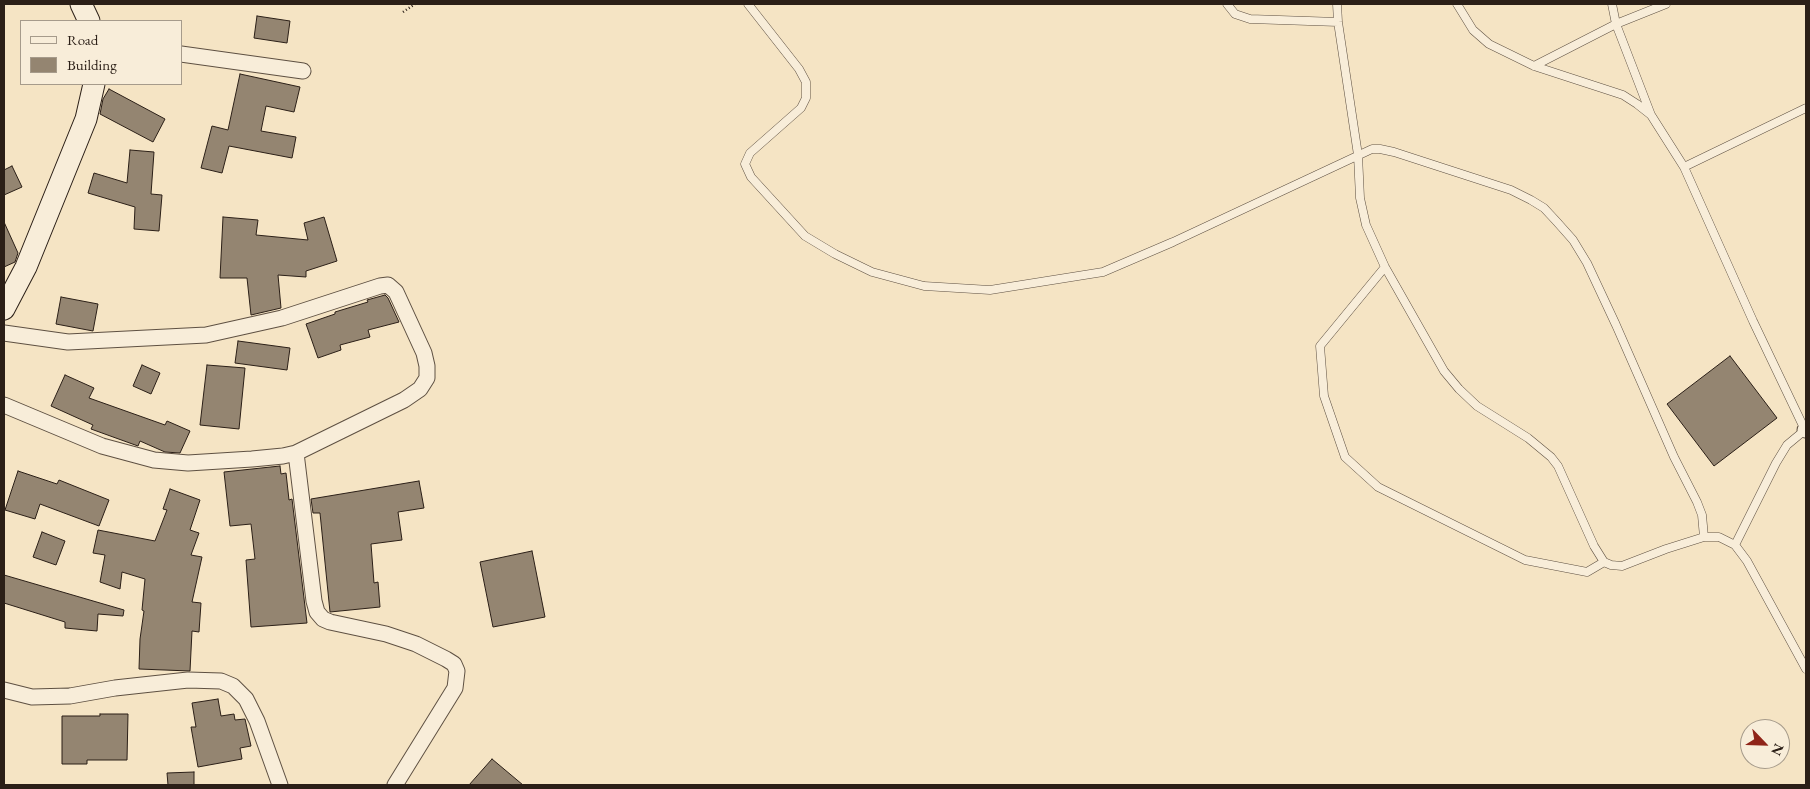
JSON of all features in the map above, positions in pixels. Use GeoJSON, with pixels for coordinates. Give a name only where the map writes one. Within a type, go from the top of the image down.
{"type":"FeatureCollection","features":[{"type":"Feature","properties":{"kind":"street"},"geometry":{"type":"LineString","coordinates":[[82,4],[89,20]]}},
{"type":"Feature","properties":{"kind":"street"},"geometry":{"type":"LineString","coordinates":[[182,54],[303,71]]}},
{"type":"Feature","properties":{"kind":"street"},"geometry":{"type":"LineString","coordinates":[[4,309],[9,288],[26,267],[86,119],[94,85]]}},
{"type":"Feature","properties":{"kind":"street"},"geometry":{"type":"LineString","coordinates":[[4,333],[68,342],[206,335],[282,318],[380,286],[388,286],[396,292],[424,353],[427,366],[427,378],[420,389],[404,400],[296,453],[266,458],[188,463],[154,460],[102,446],[4,405]]}},
{"type":"Feature","properties":{"kind":"street"},"geometry":{"type":"LineString","coordinates":[[296,453],[314,601],[317,612],[330,622],[386,634],[416,644],[454,664],[457,671],[455,688],[395,785]]}},
{"type":"Feature","properties":{"kind":"street"},"geometry":{"type":"LineString","coordinates":[[4,690],[32,697],[70,696],[114,688],[188,680],[221,681],[232,686],[246,699],[258,721],[280,785]]}},
{"type":"Feature","properties":{"kind":"lane"},"geometry":{"type":"LineString","coordinates":[[748,4],[799,69],[806,82],[806,98],[801,108],[750,152],[745,164],[751,177],[805,236],[835,254],[872,272],[924,286],[990,290],[1103,272],[1173,242],[1372,150],[1380,149],[1511,190],[1544,208],[1572,240],[1587,263],[1674,457],[1697,502],[1702,515],[1704,537]]}},
{"type":"Feature","properties":{"kind":"lane"},"geometry":{"type":"LineString","coordinates":[[1227,4],[1235,14],[1250,19],[1338,22]]}},
{"type":"Feature","properties":{"kind":"lane"},"geometry":{"type":"LineString","coordinates":[[1337,4],[1358,155],[1360,198],[1366,225],[1385,268],[1444,371],[1477,406],[1528,438],[1551,456],[1558,466],[1594,546],[1604,562],[1622,566],[1704,537],[1719,538],[1735,545],[1748,561],[1806,668]]}},
{"type":"Feature","properties":{"kind":"lane"},"geometry":{"type":"LineString","coordinates":[[1457,4],[1473,30],[1489,44],[1534,66],[1623,95],[1651,115]]}},
{"type":"Feature","properties":{"kind":"lane"},"geometry":{"type":"LineString","coordinates":[[1612,4],[1616,24],[1651,115],[1684,167],[1753,321],[1806,430],[1787,445],[1735,545]]}},
{"type":"Feature","properties":{"kind":"lane"},"geometry":{"type":"LineString","coordinates":[[1534,66],[1616,24],[1666,4]]}},
{"type":"Feature","properties":{"kind":"lane"},"geometry":{"type":"LineString","coordinates":[[1684,167],[1806,108]]}},
{"type":"Feature","properties":{"kind":"lane"},"geometry":{"type":"LineString","coordinates":[[1385,268],[1320,346],[1324,396],[1345,457],[1378,487],[1525,560],[1587,572],[1604,562]]}},
{"type":"Feature","properties":{"kind":"path"},"geometry":{"type":"LineString","coordinates":[[403,12],[415,4]]}},
{"type":"Feature","properties":{"kind":"building"},"geometry":{"type":"Polygon","coordinates":[[[257,16],[290,21],[287,43],[254,38],[257,16]]]}},
{"type":"Feature","properties":{"kind":"building"},"geometry":{"type":"Polygon","coordinates":[[[240,74],[300,87],[294,112],[266,106],[261,131],[296,137],[292,158],[229,146],[222,173],[201,168],[212,126],[228,130],[240,74]]]}},
{"type":"Feature","properties":{"kind":"building"},"geometry":{"type":"Polygon","coordinates":[[[109,89],[165,119],[153,142],[100,114],[103,99],[109,89]]]}},
{"type":"Feature","properties":{"kind":"building"},"geometry":{"type":"Polygon","coordinates":[[[130,150],[154,152],[151,194],[162,195],[159,231],[134,229],[135,207],[88,193],[94,173],[127,183],[130,150]]]}},
{"type":"Feature","properties":{"kind":"building"},"geometry":{"type":"Polygon","coordinates":[[[12,166],[22,187],[4,195],[4,170],[12,166]]]}},
{"type":"Feature","properties":{"kind":"building"},"geometry":{"type":"Polygon","coordinates":[[[223,217],[258,220],[256,235],[308,240],[304,223],[324,217],[337,261],[306,271],[306,277],[278,275],[281,308],[251,315],[247,278],[220,278],[223,217]]]}},
{"type":"Feature","properties":{"kind":"building"},"geometry":{"type":"Polygon","coordinates":[[[4,222],[18,253],[15,262],[4,267],[4,222]]]}},
{"type":"Feature","properties":{"kind":"building"},"geometry":{"type":"Polygon","coordinates":[[[385,295],[399,322],[368,330],[370,337],[340,345],[341,350],[318,358],[306,324],[335,314],[335,312],[368,302],[367,300],[385,295]]]}},
{"type":"Feature","properties":{"kind":"building"},"geometry":{"type":"Polygon","coordinates":[[[61,297],[98,304],[93,331],[56,324],[61,297]]]}},
{"type":"Feature","properties":{"kind":"building"},"geometry":{"type":"Polygon","coordinates":[[[238,341],[290,348],[287,370],[235,363],[238,341]]]}},
{"type":"Feature","properties":{"kind":"building"},"geometry":{"type":"Polygon","coordinates":[[[1730,356],[1777,418],[1714,466],[1667,404],[1730,356]]]}},
{"type":"Feature","properties":{"kind":"building"},"geometry":{"type":"Polygon","coordinates":[[[142,365],[160,373],[151,394],[133,386],[142,365]]]}},
{"type":"Feature","properties":{"kind":"building"},"geometry":{"type":"Polygon","coordinates":[[[207,365],[245,368],[239,429],[200,425],[207,365]]]}},
{"type":"Feature","properties":{"kind":"building"},"geometry":{"type":"Polygon","coordinates":[[[65,375],[94,388],[89,398],[165,425],[167,421],[190,431],[180,453],[165,452],[140,441],[138,446],[91,429],[93,425],[51,406],[65,375]]]}},
{"type":"Feature","properties":{"kind":"building"},"geometry":{"type":"Polygon","coordinates":[[[280,466],[281,474],[286,473],[289,500],[292,499],[307,623],[251,627],[246,560],[255,559],[251,524],[230,526],[224,472],[280,466]]]}},
{"type":"Feature","properties":{"kind":"building"},"geometry":{"type":"Polygon","coordinates":[[[18,471],[57,484],[59,480],[109,500],[99,526],[40,504],[35,519],[5,510],[18,471]]]}},
{"type":"Feature","properties":{"kind":"building"},"geometry":{"type":"Polygon","coordinates":[[[419,481],[424,508],[398,512],[402,540],[371,544],[374,583],[378,582],[380,607],[330,612],[320,513],[313,513],[311,499],[419,481]]]}},
{"type":"Feature","properties":{"kind":"building"},"geometry":{"type":"Polygon","coordinates":[[[170,489],[200,500],[190,530],[199,533],[191,555],[202,557],[192,602],[201,603],[199,632],[192,631],[190,671],[139,669],[145,579],[122,572],[120,589],[100,582],[105,555],[93,553],[98,530],[155,541],[167,510],[163,509],[170,489]]]}},
{"type":"Feature","properties":{"kind":"building"},"geometry":{"type":"Polygon","coordinates":[[[42,532],[65,541],[56,565],[33,557],[42,532]]]}},
{"type":"Feature","properties":{"kind":"building"},"geometry":{"type":"Polygon","coordinates":[[[532,551],[545,617],[493,627],[480,562],[532,551]]]}},
{"type":"Feature","properties":{"kind":"building"},"geometry":{"type":"Polygon","coordinates":[[[4,575],[124,610],[123,616],[98,614],[97,631],[65,628],[65,622],[4,603],[4,575]]]}},
{"type":"Feature","properties":{"kind":"building"},"geometry":{"type":"Polygon","coordinates":[[[218,699],[221,716],[234,714],[235,720],[245,719],[251,746],[240,748],[242,759],[198,767],[191,727],[196,727],[192,703],[218,699]]]}},
{"type":"Feature","properties":{"kind":"building"},"geometry":{"type":"Polygon","coordinates":[[[100,714],[128,714],[127,760],[87,760],[87,764],[62,764],[62,716],[100,716],[100,714]]]}},
{"type":"Feature","properties":{"kind":"building"},"geometry":{"type":"Polygon","coordinates":[[[492,759],[523,785],[469,785],[492,759]]]}},
{"type":"Feature","properties":{"kind":"building"},"geometry":{"type":"Polygon","coordinates":[[[194,772],[194,785],[168,785],[167,773],[194,772]]]}}]}
